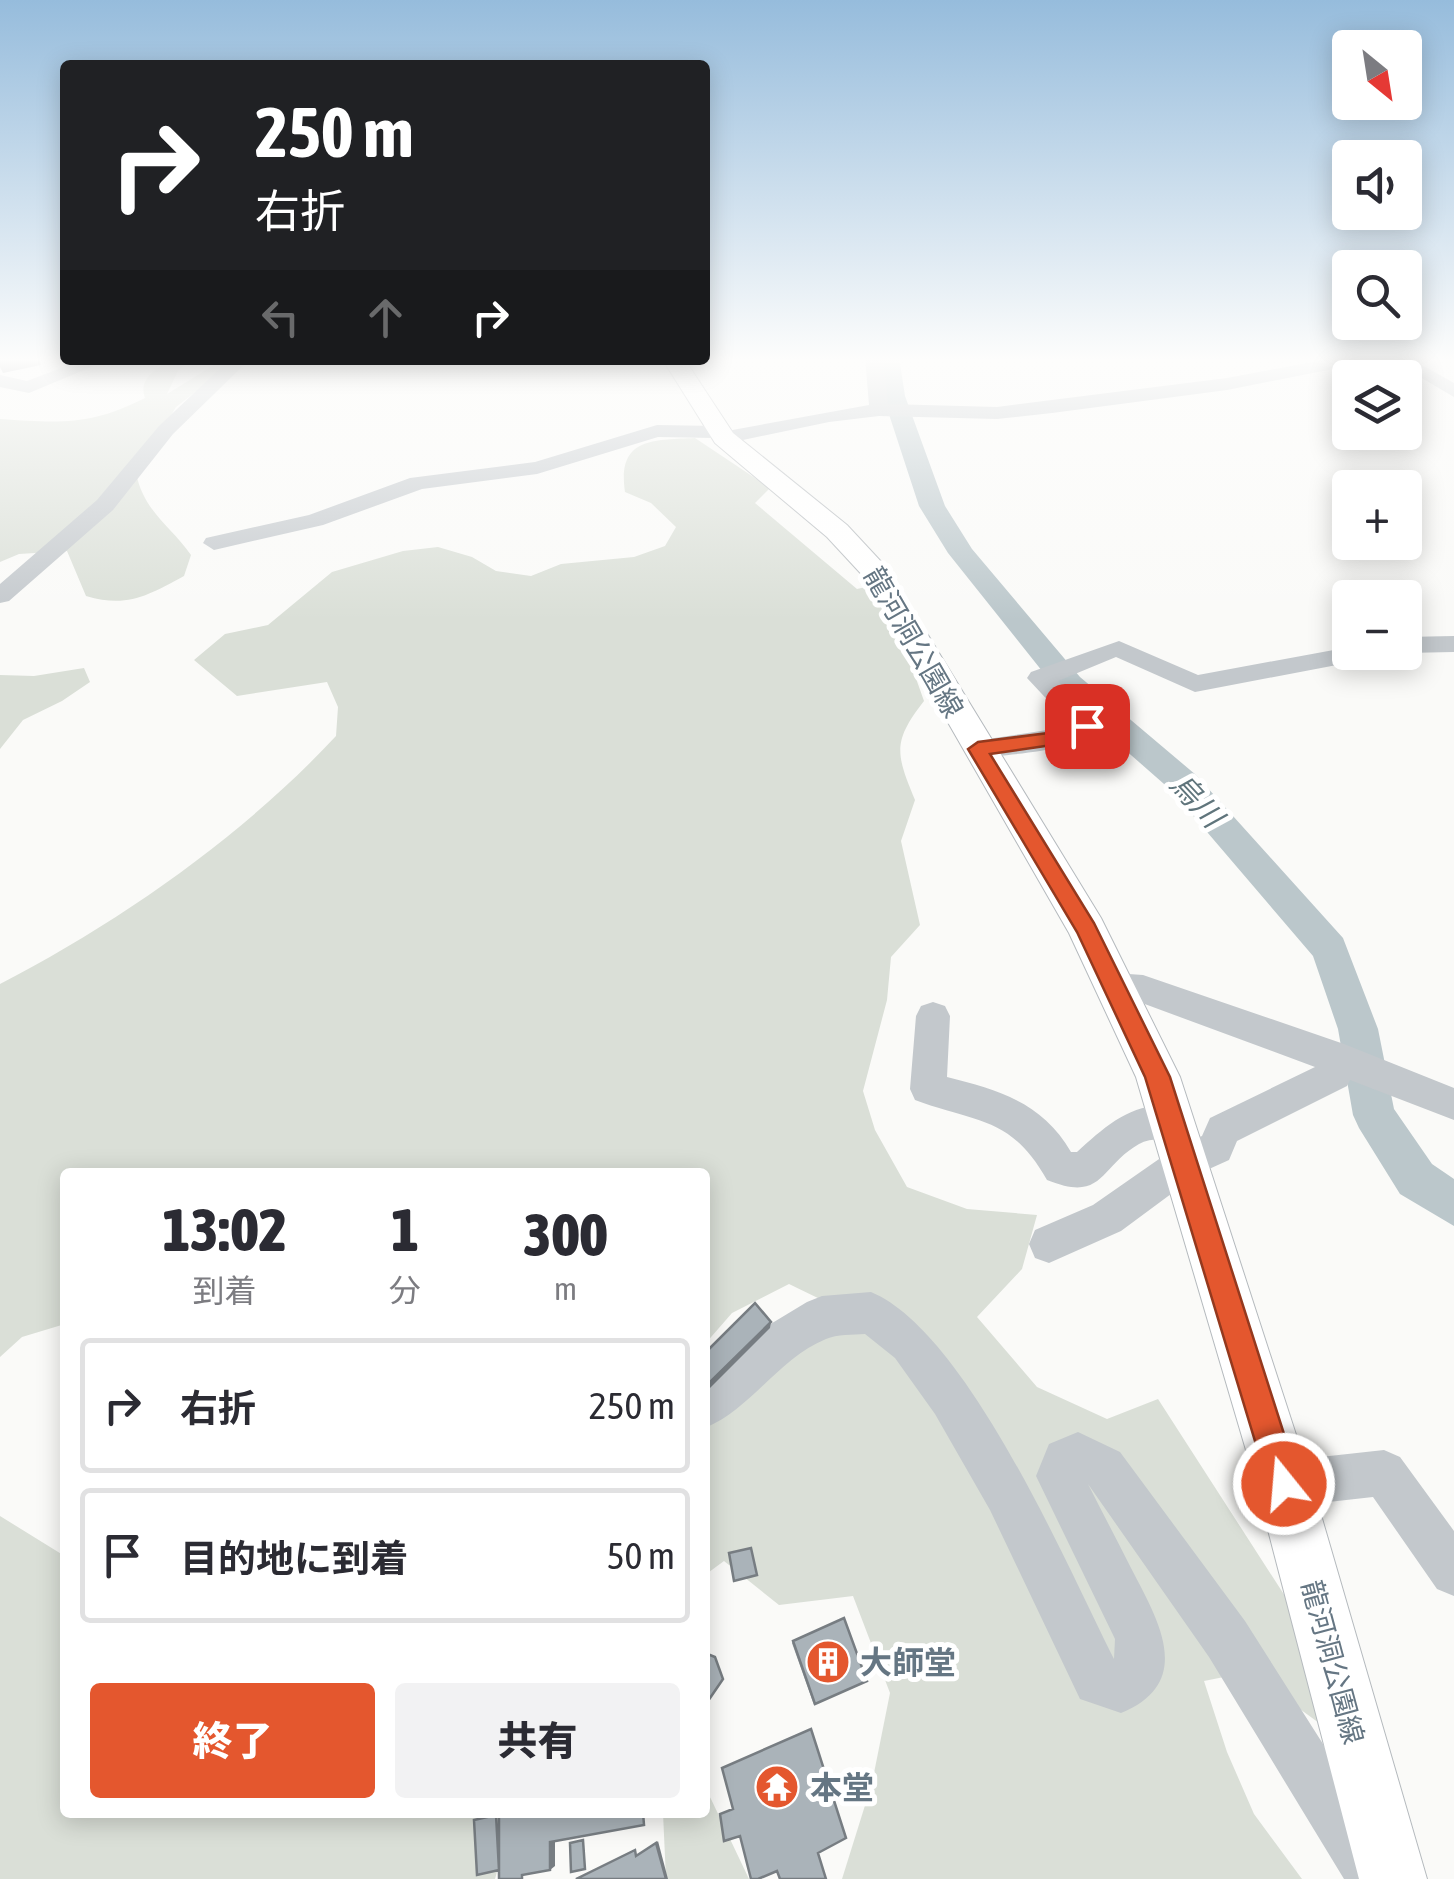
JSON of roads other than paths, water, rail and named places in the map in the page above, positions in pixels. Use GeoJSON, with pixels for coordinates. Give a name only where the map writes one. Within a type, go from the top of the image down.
{"type":"FeatureCollection","features":[{"type":"Feature","properties":{"kind":"main road","name":"龍河洞公園線"},"geometry":{"type":"LineString","coordinates":[[733,445],[860,551],[877,574],[1086,929],[1158,1077],[1284,1484],[1393,1879]]}},
{"type":"Feature","properties":{"kind":"street"},"geometry":{"type":"LineString","coordinates":[[0,596],[105,505],[154,445]]}},
{"type":"Feature","properties":{"kind":"street"},"geometry":{"type":"LineString","coordinates":[[214,543],[315,520],[418,483],[537,468],[613,445]]}},
{"type":"Feature","properties":{"kind":"street"},"geometry":{"type":"LineString","coordinates":[[1422,645],[1454,644]]}},
{"type":"Feature","properties":{"kind":"street"},"geometry":{"type":"LineString","coordinates":[[978,749],[1059,738],[1087,726],[1040,678],[1119,649],[1195,684],[1332,658]]}},
{"type":"Feature","properties":{"kind":"street"},"geometry":{"type":"LineString","coordinates":[[1114,987],[1143,989],[1332,1055],[1404,1088],[1451,1100]]}},
{"type":"Feature","properties":{"kind":"street"},"geometry":{"type":"LineString","coordinates":[[933,1016],[928,1089],[980,1102],[1027,1120],[1051,1149],[1060,1168],[1084,1171],[1132,1126],[1178,1142],[1216,1148],[1223,1130],[1334,1075],[1332,1055]]}},
{"type":"Feature","properties":{"kind":"street"},"geometry":{"type":"LineString","coordinates":[[1049,1244],[1107,1218],[1178,1142]]}},
{"type":"Feature","properties":{"kind":"street"},"geometry":{"type":"LineString","coordinates":[[710,1402],[779,1343],[822,1317],[872,1313],[910,1344],[950,1399],[1006,1494],[1098,1681],[1120,1688],[1138,1674],[1140,1637],[1059,1476],[1065,1460],[1078,1455],[1104,1468],[1226,1638],[1376,1879]]}},
{"type":"Feature","properties":{"kind":"street"},"geometry":{"type":"LineString","coordinates":[[1284,1484],[1384,1473],[1454,1572]]}},
{"type":"Feature","properties":{"kind":"waterway","name":"烏川"},"geometry":{"type":"LineString","coordinates":[[911,445],[932,506],[961,553],[1069,684],[1184,783],[1330,949],[1358,1029],[1374,1115],[1416,1179],[1454,1205]]}},
{"type":"Feature","properties":{"kind":"place","name":"大師堂"},"geometry":{"type":"Point","coordinates":[828,1662]}},
{"type":"Feature","properties":{"kind":"place","name":"本堂"},"geometry":{"type":"Point","coordinates":[777,1787]}}]}
